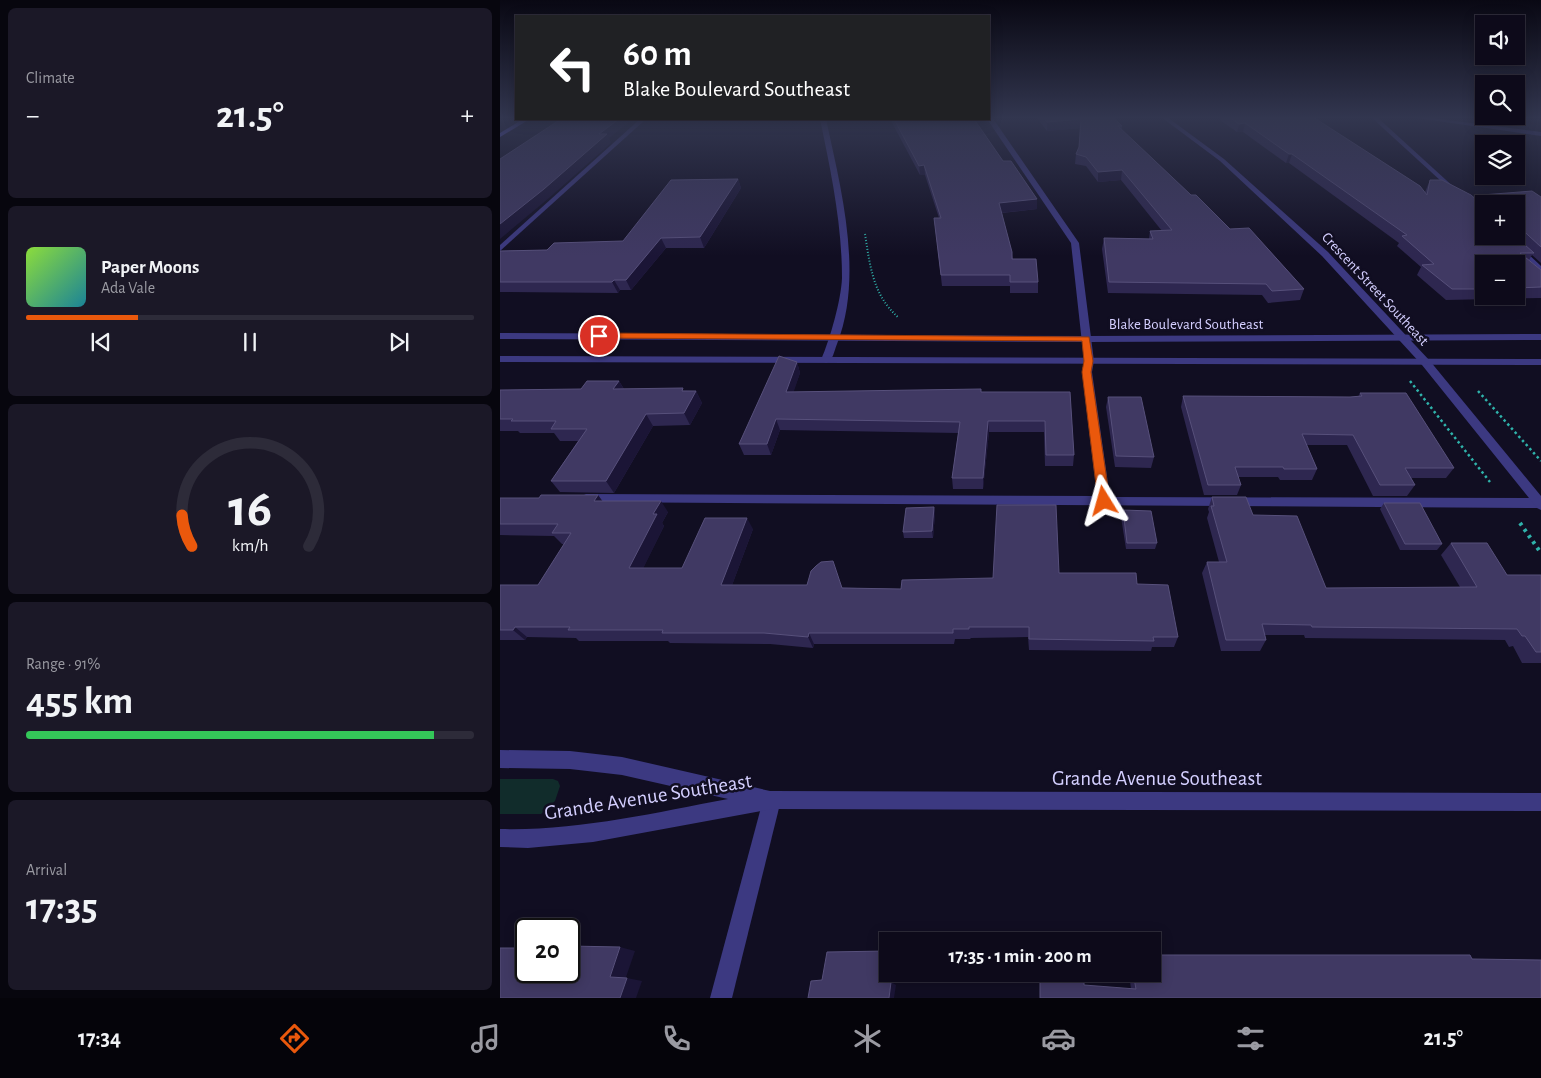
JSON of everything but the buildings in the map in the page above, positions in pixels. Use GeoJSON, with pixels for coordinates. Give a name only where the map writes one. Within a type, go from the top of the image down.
{"type":"FeatureCollection","features":[{"type":"Feature","properties":{"kind":"street"},"geometry":{"type":"LineString","coordinates":[[500,250],[594,164]]}},
{"type":"Feature","properties":{"kind":"street"},"geometry":{"type":"LineString","coordinates":[[826,360],[835,337],[846,280],[840,198],[833,164]]}},
{"type":"Feature","properties":{"kind":"street"},"geometry":{"type":"LineString","coordinates":[[1021,164],[1075,243],[1089,361],[1086,372],[1104,501]]}},
{"type":"Feature","properties":{"kind":"street","name":"Crescent Street Southeast"},"geometry":{"type":"LineString","coordinates":[[1226,164],[1318,248],[1402,339],[1426,362],[1540,504]]}},
{"type":"Feature","properties":{"kind":"street"},"geometry":{"type":"LineString","coordinates":[[1425,164],[1462,197]]}},
{"type":"Feature","properties":{"kind":"street"},"geometry":{"type":"LineString","coordinates":[[1514,245],[1541,270]]}},
{"type":"Feature","properties":{"kind":"street","name":"Blake Boulevard Southeast"},"geometry":{"type":"LineString","coordinates":[[500,336],[1086,339],[1541,337]]}},
{"type":"Feature","properties":{"kind":"street"},"geometry":{"type":"LineString","coordinates":[[500,359],[1541,362]]}},
{"type":"Feature","properties":{"kind":"street"},"geometry":{"type":"LineString","coordinates":[[569,499],[1540,504]]}},
{"type":"Feature","properties":{"kind":"street","name":"Grande Avenue Southeast"},"geometry":{"type":"LineString","coordinates":[[500,759],[570,760],[622,766],[772,800]]}},
{"type":"Feature","properties":{"kind":"street"},"geometry":{"type":"LineString","coordinates":[[721,998],[772,800]]}},
{"type":"Feature","properties":{"kind":"street","name":"Grande Avenue Southeast"},"geometry":{"type":"LineString","coordinates":[[500,838],[528,839],[593,833],[772,800],[1541,802]]}},
{"type":"Feature","properties":{"kind":"path"},"geometry":{"type":"LineString","coordinates":[[864,227],[876,290],[886,308],[903,321]]}},
{"type":"Feature","properties":{"kind":"path"},"geometry":{"type":"LineString","coordinates":[[1404,374],[1445,423],[1506,503],[1541,553]]}},
{"type":"Feature","properties":{"kind":"path"},"geometry":{"type":"LineString","coordinates":[[1476,388],[1541,461]]}},
{"type":"Feature","properties":{"kind":"green space"},"geometry":{"type":"Polygon","coordinates":[[[500,779],[553,779],[558,781],[560,786],[555,801],[541,814],[500,814],[500,779]]]}},
{"type":"Feature","properties":{"kind":"route"},"geometry":{"type":"LineString","coordinates":[[599,336],[1086,339],[1089,361],[1086,372],[1104,501]]}}]}
